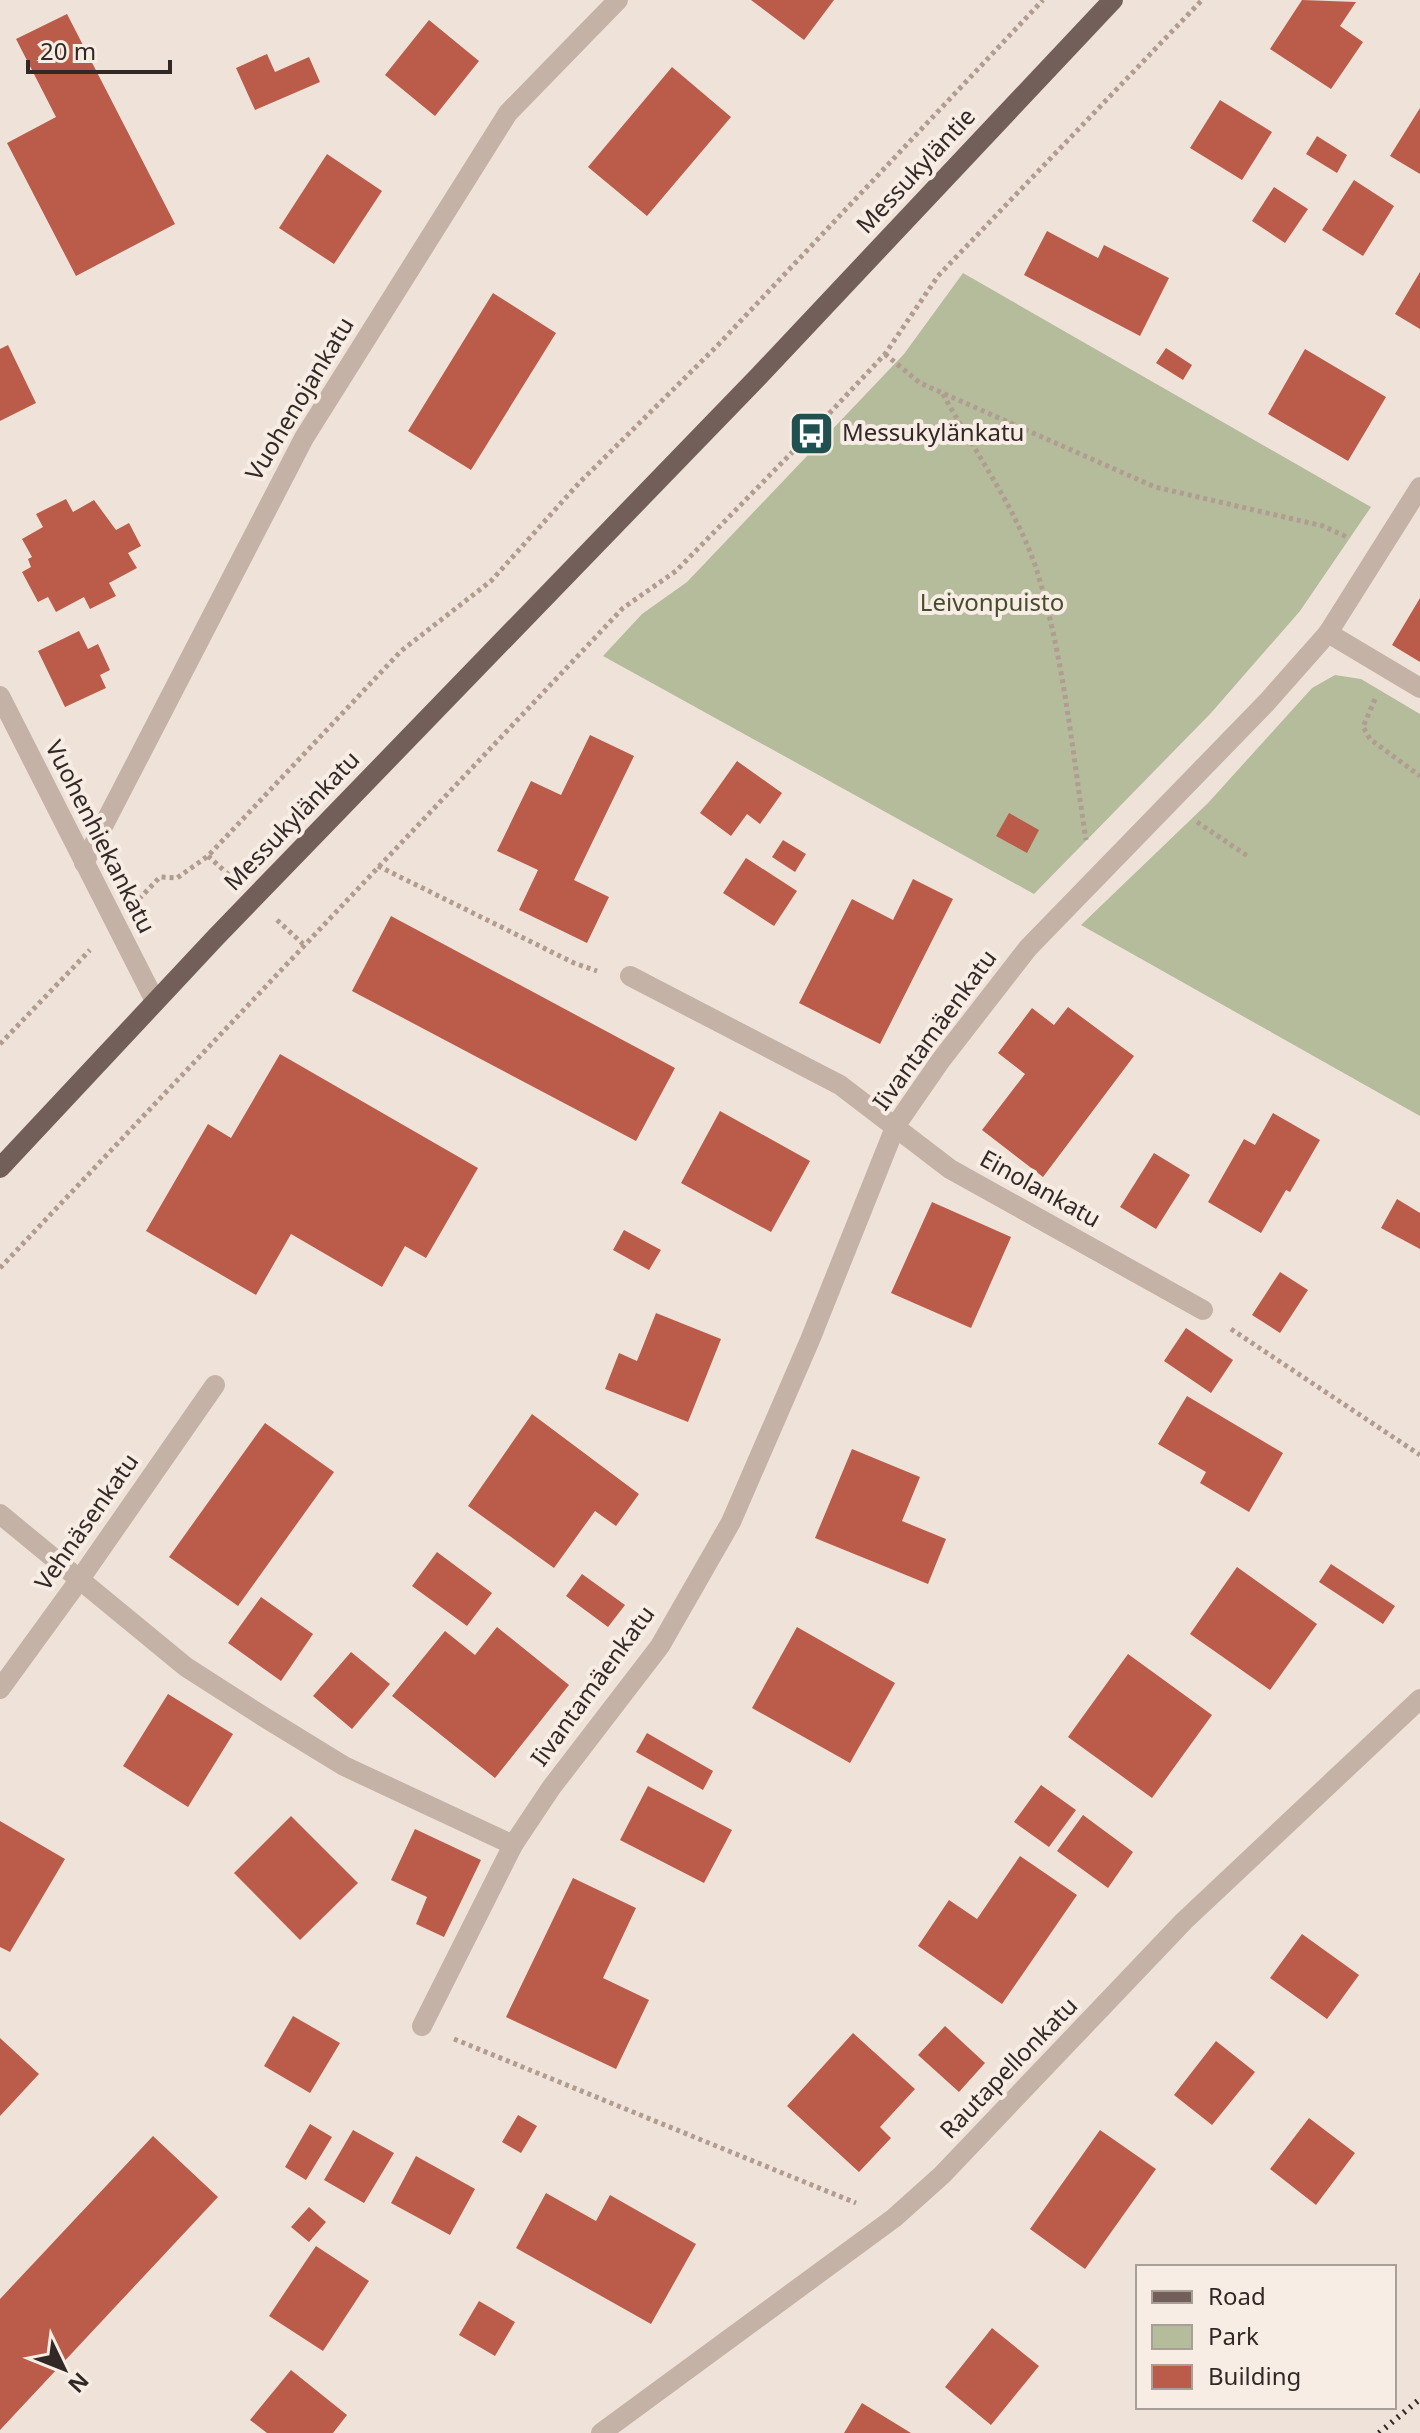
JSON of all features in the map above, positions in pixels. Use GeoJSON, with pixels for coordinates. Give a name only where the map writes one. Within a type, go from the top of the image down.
{"type":"FeatureCollection","features":[{"type":"Feature","properties":{"kind":"main road","name":"Messukyläntie"},"geometry":{"type":"LineString","coordinates":[[758,377],[1113,0]]}},
{"type":"Feature","properties":{"kind":"main road","name":"Messukylänkatu"},"geometry":{"type":"LineString","coordinates":[[0,1168],[155,1001],[758,377]]}},
{"type":"Feature","properties":{"kind":"street","name":"Vuohenojankatu"},"geometry":{"type":"LineString","coordinates":[[84,863],[267,503],[304,438],[508,113],[618,0]]}},
{"type":"Feature","properties":{"kind":"street","name":"Iivantamäenkatu"},"geometry":{"type":"LineString","coordinates":[[422,2026],[513,1845],[551,1788],[660,1646],[731,1522],[810,1340],[896,1125],[941,1060],[1028,948],[1267,702],[1328,633],[1420,487]]}},
{"type":"Feature","properties":{"kind":"street"},"geometry":{"type":"LineString","coordinates":[[1328,633],[1420,688]]}},
{"type":"Feature","properties":{"kind":"street","name":"Vuohenhiekankatu"},"geometry":{"type":"LineString","coordinates":[[0,696],[155,1001]]}},
{"type":"Feature","properties":{"kind":"street","name":"Einolankatu"},"geometry":{"type":"LineString","coordinates":[[630,976],[840,1085],[950,1169],[1203,1310]]}},
{"type":"Feature","properties":{"kind":"street","name":"Vehnäsenkatu"},"geometry":{"type":"LineString","coordinates":[[0,1689],[215,1385]]}},
{"type":"Feature","properties":{"kind":"street"},"geometry":{"type":"LineString","coordinates":[[0,1514],[186,1667],[344,1766],[513,1845]]}},
{"type":"Feature","properties":{"kind":"street","name":"Rautapellonkatu"},"geometry":{"type":"LineString","coordinates":[[601,2433],[894,2218],[942,2175],[1184,1921],[1420,1699]]}},
{"type":"Feature","properties":{"kind":"path"},"geometry":{"type":"LineString","coordinates":[[0,1044],[160,877],[177,878],[208,856],[401,651],[491,581],[579,483],[717,346],[1043,0]]}},
{"type":"Feature","properties":{"kind":"path"},"geometry":{"type":"LineString","coordinates":[[0,1268],[623,608],[676,571],[885,354],[938,276],[1202,0]]}},
{"type":"Feature","properties":{"kind":"path"},"geometry":{"type":"LineString","coordinates":[[885,354],[920,383],[1155,487],[1323,526],[1379,552]]}},
{"type":"Feature","properties":{"kind":"path"},"geometry":{"type":"LineString","coordinates":[[943,393],[1019,529],[1036,569],[1064,695],[1093,880]]}},
{"type":"Feature","properties":{"kind":"path"},"geometry":{"type":"LineString","coordinates":[[1394,672],[1367,711],[1363,727],[1370,739],[1420,776]]}},
{"type":"Feature","properties":{"kind":"path"},"geometry":{"type":"LineString","coordinates":[[1170,803],[1249,857]]}},
{"type":"Feature","properties":{"kind":"path"},"geometry":{"type":"LineString","coordinates":[[378,866],[574,963],[614,976],[630,976]]}},
{"type":"Feature","properties":{"kind":"path"},"geometry":{"type":"LineString","coordinates":[[1203,1310],[1420,1455]]}},
{"type":"Feature","properties":{"kind":"path"},"geometry":{"type":"LineString","coordinates":[[422,2026],[894,2218]]}},
{"type":"Feature","properties":{"kind":"green space","name":"Leivonpuisto"},"geometry":{"type":"Polygon","coordinates":[[[963,273],[1371,507],[1300,611],[1211,713],[1034,894],[603,656],[642,614],[687,582],[904,354],[963,273]]]}},
{"type":"Feature","properties":{"kind":"green space"},"geometry":{"type":"Polygon","coordinates":[[[1335,675],[1361,679],[1420,714],[1420,1116],[1081,925],[1208,803],[1312,688],[1335,675]]]}},
{"type":"Feature","properties":{"kind":"building"},"geometry":{"type":"Polygon","coordinates":[[[751,0],[834,0],[804,40],[751,0]]]}},
{"type":"Feature","properties":{"kind":"building"},"geometry":{"type":"Polygon","coordinates":[[[1302,0],[1356,2],[1340,26],[1363,42],[1331,89],[1270,49],[1302,0]]]}},
{"type":"Feature","properties":{"kind":"building"},"geometry":{"type":"Polygon","coordinates":[[[67,14],[175,224],[76,276],[7,143],[56,117],[16,39],[67,14]]]}},
{"type":"Feature","properties":{"kind":"building"},"geometry":{"type":"Polygon","coordinates":[[[429,20],[479,61],[435,116],[385,75],[429,20]]]}},
{"type":"Feature","properties":{"kind":"building"},"geometry":{"type":"Polygon","coordinates":[[[267,54],[275,72],[309,57],[320,82],[255,110],[236,68],[267,54]]]}},
{"type":"Feature","properties":{"kind":"building"},"geometry":{"type":"Polygon","coordinates":[[[672,67],[731,117],[647,216],[588,167],[672,67]]]}},
{"type":"Feature","properties":{"kind":"building"},"geometry":{"type":"Polygon","coordinates":[[[1220,100],[1272,132],[1242,180],[1190,148],[1220,100]]]}},
{"type":"Feature","properties":{"kind":"building"},"geometry":{"type":"Polygon","coordinates":[[[1420,108],[1420,174],[1390,156],[1420,108]]]}},
{"type":"Feature","properties":{"kind":"building"},"geometry":{"type":"Polygon","coordinates":[[[1317,136],[1347,155],[1337,173],[1306,154],[1317,136]]]}},
{"type":"Feature","properties":{"kind":"building"},"geometry":{"type":"Polygon","coordinates":[[[327,154],[382,191],[334,264],[279,228],[327,154]]]}},
{"type":"Feature","properties":{"kind":"building"},"geometry":{"type":"Polygon","coordinates":[[[1354,180],[1394,206],[1363,256],[1322,230],[1354,180]]]}},
{"type":"Feature","properties":{"kind":"building"},"geometry":{"type":"Polygon","coordinates":[[[1274,187],[1308,209],[1285,243],[1252,221],[1274,187]]]}},
{"type":"Feature","properties":{"kind":"building"},"geometry":{"type":"Polygon","coordinates":[[[1047,231],[1098,258],[1104,245],[1169,278],[1140,336],[1024,275],[1047,231]]]}},
{"type":"Feature","properties":{"kind":"building"},"geometry":{"type":"Polygon","coordinates":[[[1420,272],[1420,329],[1395,314],[1420,272]]]}},
{"type":"Feature","properties":{"kind":"building"},"geometry":{"type":"Polygon","coordinates":[[[493,293],[556,333],[471,470],[408,431],[493,293]]]}},
{"type":"Feature","properties":{"kind":"building"},"geometry":{"type":"Polygon","coordinates":[[[8,345],[36,403],[0,421],[0,349],[8,345]]]}},
{"type":"Feature","properties":{"kind":"building"},"geometry":{"type":"Polygon","coordinates":[[[1166,348],[1192,365],[1183,380],[1156,363],[1166,348]]]}},
{"type":"Feature","properties":{"kind":"building"},"geometry":{"type":"Polygon","coordinates":[[[1305,349],[1386,397],[1348,461],[1268,414],[1305,349]]]}},
{"type":"Feature","properties":{"kind":"building"},"geometry":{"type":"Polygon","coordinates":[[[66,499],[73,512],[94,500],[116,530],[129,523],[141,546],[128,553],[137,568],[109,583],[116,596],[90,609],[84,597],[56,612],[48,597],[38,602],[22,572],[31,567],[28,559],[32,557],[22,539],[43,527],[36,514],[66,499]]]}},
{"type":"Feature","properties":{"kind":"building"},"geometry":{"type":"Polygon","coordinates":[[[1420,598],[1420,662],[1392,645],[1420,598]]]}},
{"type":"Feature","properties":{"kind":"building"},"geometry":{"type":"Polygon","coordinates":[[[79,631],[88,649],[98,644],[110,670],[100,675],[106,688],[65,707],[38,651],[79,631]]]}},
{"type":"Feature","properties":{"kind":"building"},"geometry":{"type":"Polygon","coordinates":[[[590,735],[634,756],[574,880],[609,897],[587,943],[519,910],[538,870],[497,851],[531,781],[561,795],[590,735]]]}},
{"type":"Feature","properties":{"kind":"building"},"geometry":{"type":"Polygon","coordinates":[[[737,761],[782,793],[760,824],[747,814],[731,836],[700,813],[737,761]]]}},
{"type":"Feature","properties":{"kind":"building"},"geometry":{"type":"Polygon","coordinates":[[[1009,813],[1039,830],[1027,853],[996,836],[1009,813]]]}},
{"type":"Feature","properties":{"kind":"building"},"geometry":{"type":"Polygon","coordinates":[[[783,840],[806,854],[795,872],[772,857],[783,840]]]}},
{"type":"Feature","properties":{"kind":"building"},"geometry":{"type":"Polygon","coordinates":[[[746,858],[797,891],[774,926],[723,893],[746,858]]]}},
{"type":"Feature","properties":{"kind":"building"},"geometry":{"type":"Polygon","coordinates":[[[913,879],[953,899],[880,1044],[799,1003],[852,899],[893,920],[913,879]]]}},
{"type":"Feature","properties":{"kind":"building"},"geometry":{"type":"Polygon","coordinates":[[[391,916],[675,1068],[636,1141],[352,991],[391,916]]]}},
{"type":"Feature","properties":{"kind":"building"},"geometry":{"type":"Polygon","coordinates":[[[1068,1007],[1134,1056],[1043,1177],[982,1130],[1025,1074],[998,1053],[1032,1008],[1054,1025],[1068,1007]]]}},
{"type":"Feature","properties":{"kind":"building"},"geometry":{"type":"Polygon","coordinates":[[[280,1054],[478,1168],[426,1258],[405,1246],[382,1287],[291,1234],[256,1295],[146,1231],[208,1124],[231,1138],[280,1054]]]}},
{"type":"Feature","properties":{"kind":"building"},"geometry":{"type":"Polygon","coordinates":[[[720,1111],[810,1161],[771,1232],[681,1183],[720,1111]]]}},
{"type":"Feature","properties":{"kind":"building"},"geometry":{"type":"Polygon","coordinates":[[[1273,1113],[1320,1140],[1290,1192],[1286,1190],[1261,1233],[1208,1202],[1244,1139],[1255,1145],[1273,1113]]]}},
{"type":"Feature","properties":{"kind":"building"},"geometry":{"type":"Polygon","coordinates":[[[1154,1153],[1190,1175],[1156,1229],[1120,1207],[1154,1153]]]}},
{"type":"Feature","properties":{"kind":"building"},"geometry":{"type":"Polygon","coordinates":[[[1397,1199],[1420,1213],[1420,1249],[1381,1228],[1397,1199]]]}},
{"type":"Feature","properties":{"kind":"building"},"geometry":{"type":"Polygon","coordinates":[[[932,1202],[1011,1237],[971,1328],[891,1293],[932,1202]]]}},
{"type":"Feature","properties":{"kind":"building"},"geometry":{"type":"Polygon","coordinates":[[[624,1230],[661,1250],[649,1270],[613,1250],[624,1230]]]}},
{"type":"Feature","properties":{"kind":"building"},"geometry":{"type":"Polygon","coordinates":[[[1280,1272],[1308,1290],[1280,1333],[1252,1315],[1280,1272]]]}},
{"type":"Feature","properties":{"kind":"building"},"geometry":{"type":"Polygon","coordinates":[[[656,1313],[721,1339],[688,1422],[605,1389],[619,1353],[637,1361],[656,1313]]]}},
{"type":"Feature","properties":{"kind":"building"},"geometry":{"type":"Polygon","coordinates":[[[1186,1328],[1233,1360],[1211,1393],[1164,1361],[1186,1328]]]}},
{"type":"Feature","properties":{"kind":"building"},"geometry":{"type":"Polygon","coordinates":[[[1187,1396],[1283,1453],[1249,1512],[1200,1483],[1206,1472],[1158,1444],[1187,1396]]]}},
{"type":"Feature","properties":{"kind":"building"},"geometry":{"type":"Polygon","coordinates":[[[532,1414],[639,1494],[616,1526],[595,1511],[554,1568],[468,1506],[532,1414]]]}},
{"type":"Feature","properties":{"kind":"building"},"geometry":{"type":"Polygon","coordinates":[[[265,1423],[334,1472],[238,1606],[169,1557],[265,1423]]]}},
{"type":"Feature","properties":{"kind":"building"},"geometry":{"type":"Polygon","coordinates":[[[852,1449],[920,1477],[902,1521],[946,1539],[928,1584],[815,1538],[852,1449]]]}},
{"type":"Feature","properties":{"kind":"building"},"geometry":{"type":"Polygon","coordinates":[[[437,1552],[492,1593],[467,1626],[412,1586],[437,1552]]]}},
{"type":"Feature","properties":{"kind":"building"},"geometry":{"type":"Polygon","coordinates":[[[1331,1564],[1395,1606],[1383,1624],[1319,1582],[1331,1564]]]}},
{"type":"Feature","properties":{"kind":"building"},"geometry":{"type":"Polygon","coordinates":[[[1237,1567],[1317,1624],[1270,1690],[1190,1634],[1237,1567]]]}},
{"type":"Feature","properties":{"kind":"building"},"geometry":{"type":"Polygon","coordinates":[[[582,1574],[625,1605],[608,1627],[566,1596],[582,1574]]]}},
{"type":"Feature","properties":{"kind":"building"},"geometry":{"type":"Polygon","coordinates":[[[261,1597],[313,1634],[281,1681],[228,1643],[261,1597]]]}},
{"type":"Feature","properties":{"kind":"building"},"geometry":{"type":"Polygon","coordinates":[[[497,1627],[569,1685],[495,1778],[392,1696],[445,1631],[475,1655],[497,1627]]]}},
{"type":"Feature","properties":{"kind":"building"},"geometry":{"type":"Polygon","coordinates":[[[797,1627],[895,1683],[850,1763],[752,1708],[797,1627]]]}},
{"type":"Feature","properties":{"kind":"building"},"geometry":{"type":"Polygon","coordinates":[[[351,1652],[390,1684],[352,1729],[313,1696],[351,1652]]]}},
{"type":"Feature","properties":{"kind":"building"},"geometry":{"type":"Polygon","coordinates":[[[1128,1654],[1212,1715],[1152,1798],[1068,1737],[1128,1654]]]}},
{"type":"Feature","properties":{"kind":"building"},"geometry":{"type":"Polygon","coordinates":[[[168,1694],[233,1734],[188,1807],[123,1766],[168,1694]]]}},
{"type":"Feature","properties":{"kind":"building"},"geometry":{"type":"Polygon","coordinates":[[[647,1733],[713,1771],[703,1790],[636,1752],[647,1733]]]}},
{"type":"Feature","properties":{"kind":"building"},"geometry":{"type":"Polygon","coordinates":[[[1041,1785],[1076,1810],[1049,1847],[1014,1822],[1041,1785]]]}},
{"type":"Feature","properties":{"kind":"building"},"geometry":{"type":"Polygon","coordinates":[[[648,1786],[732,1830],[704,1883],[620,1840],[648,1786]]]}},
{"type":"Feature","properties":{"kind":"building"},"geometry":{"type":"Polygon","coordinates":[[[1083,1815],[1133,1852],[1108,1888],[1057,1851],[1083,1815]]]}},
{"type":"Feature","properties":{"kind":"building"},"geometry":{"type":"Polygon","coordinates":[[[291,1816],[358,1883],[300,1940],[234,1873],[291,1816]]]}},
{"type":"Feature","properties":{"kind":"building"},"geometry":{"type":"Polygon","coordinates":[[[0,1821],[65,1859],[10,1952],[0,1947],[0,1821]]]}},
{"type":"Feature","properties":{"kind":"building"},"geometry":{"type":"Polygon","coordinates":[[[415,1829],[481,1860],[444,1937],[416,1924],[427,1897],[391,1880],[415,1829]]]}},
{"type":"Feature","properties":{"kind":"building"},"geometry":{"type":"Polygon","coordinates":[[[1020,1856],[1077,1895],[1002,2004],[918,1946],[949,1900],[977,1919],[1020,1856]]]}},
{"type":"Feature","properties":{"kind":"building"},"geometry":{"type":"Polygon","coordinates":[[[573,1878],[636,1908],[603,1978],[649,2000],[616,2069],[506,2017],[573,1878]]]}},
{"type":"Feature","properties":{"kind":"building"},"geometry":{"type":"Polygon","coordinates":[[[1302,1934],[1359,1975],[1327,2019],[1270,1978],[1302,1934]]]}},
{"type":"Feature","properties":{"kind":"building"},"geometry":{"type":"Polygon","coordinates":[[[293,2016],[340,2043],[310,2093],[264,2066],[293,2016]]]}},
{"type":"Feature","properties":{"kind":"building"},"geometry":{"type":"Polygon","coordinates":[[[945,2026],[985,2063],[959,2092],[918,2055],[945,2026]]]}},
{"type":"Feature","properties":{"kind":"building"},"geometry":{"type":"Polygon","coordinates":[[[853,2033],[915,2089],[880,2127],[891,2138],[859,2172],[787,2106],[853,2033]]]}},
{"type":"Feature","properties":{"kind":"building"},"geometry":{"type":"Polygon","coordinates":[[[0,2038],[39,2074],[0,2116],[0,2038]]]}},
{"type":"Feature","properties":{"kind":"building"},"geometry":{"type":"Polygon","coordinates":[[[1216,2041],[1255,2072],[1212,2125],[1174,2095],[1216,2041]]]}},
{"type":"Feature","properties":{"kind":"building"},"geometry":{"type":"Polygon","coordinates":[[[518,2115],[537,2126],[521,2153],[502,2142],[518,2115]]]}},
{"type":"Feature","properties":{"kind":"building"},"geometry":{"type":"Polygon","coordinates":[[[1309,2118],[1355,2153],[1316,2205],[1270,2169],[1309,2118]]]}},
{"type":"Feature","properties":{"kind":"building"},"geometry":{"type":"Polygon","coordinates":[[[310,2124],[332,2137],[306,2180],[285,2167],[310,2124]]]}},
{"type":"Feature","properties":{"kind":"building"},"geometry":{"type":"Polygon","coordinates":[[[353,2130],[394,2153],[364,2203],[324,2180],[353,2130]]]}},
{"type":"Feature","properties":{"kind":"building"},"geometry":{"type":"Polygon","coordinates":[[[1100,2130],[1156,2169],[1085,2269],[1030,2229],[1100,2130]]]}},
{"type":"Feature","properties":{"kind":"building"},"geometry":{"type":"Polygon","coordinates":[[[153,2136],[218,2197],[0,2430],[0,2299],[153,2136]]]}},
{"type":"Feature","properties":{"kind":"building"},"geometry":{"type":"Polygon","coordinates":[[[416,2156],[475,2189],[450,2235],[391,2203],[416,2156]]]}},
{"type":"Feature","properties":{"kind":"building"},"geometry":{"type":"Polygon","coordinates":[[[546,2193],[596,2221],[610,2195],[696,2244],[651,2324],[516,2248],[546,2193]]]}},
{"type":"Feature","properties":{"kind":"building"},"geometry":{"type":"Polygon","coordinates":[[[309,2207],[326,2222],[309,2242],[291,2227],[309,2207]]]}},
{"type":"Feature","properties":{"kind":"building"},"geometry":{"type":"Polygon","coordinates":[[[316,2246],[369,2281],[323,2351],[269,2316],[316,2246]]]}},
{"type":"Feature","properties":{"kind":"building"},"geometry":{"type":"Polygon","coordinates":[[[479,2301],[515,2322],[495,2356],[459,2335],[479,2301]]]}},
{"type":"Feature","properties":{"kind":"building"},"geometry":{"type":"Polygon","coordinates":[[[992,2328],[1039,2366],[991,2425],[945,2387],[992,2328]]]}},
{"type":"Feature","properties":{"kind":"building"},"geometry":{"type":"Polygon","coordinates":[[[291,2370],[347,2415],[333,2433],[267,2433],[250,2420],[291,2370]]]}},
{"type":"Feature","properties":{"kind":"building"},"geometry":{"type":"Polygon","coordinates":[[[862,2403],[911,2433],[844,2433],[862,2403]]]}},
{"type":"Feature","properties":{"kind":"railway"},"geometry":{"type":"LineString","coordinates":[[1379,2433],[1420,2399]]}},
{"type":"Feature","properties":{"kind":"place","name":"Messukylänkatu"},"geometry":{"type":"Point","coordinates":[811,433]}}]}
